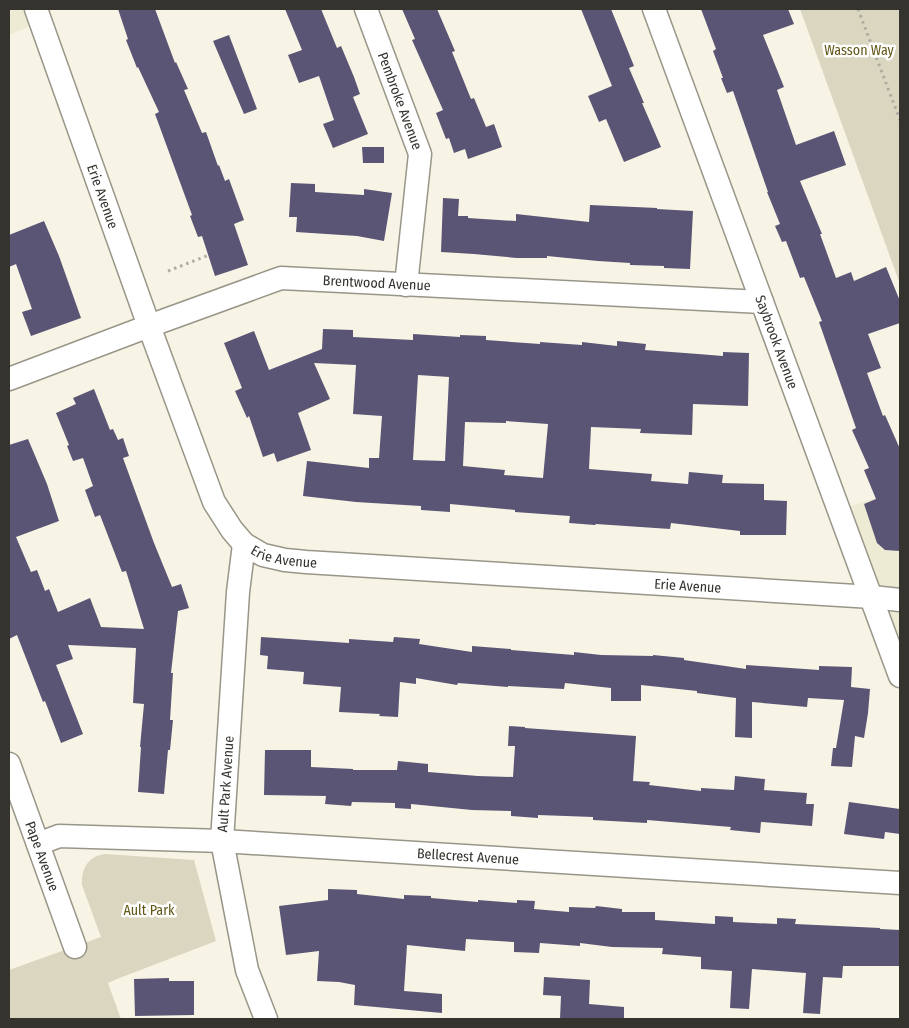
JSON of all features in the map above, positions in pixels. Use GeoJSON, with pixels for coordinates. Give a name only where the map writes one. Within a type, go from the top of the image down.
{"type":"FeatureCollection","features":[{"type":"Feature","properties":{"kind":"street","name":"Erie Avenue"},"geometry":{"type":"LineString","coordinates":[[36,9],[214,502],[232,530],[244,544],[263,555],[306,562],[900,600]]}},
{"type":"Feature","properties":{"kind":"street","name":"Pembroke Avenue"},"geometry":{"type":"LineString","coordinates":[[366,9],[420,154],[406,285]]}},
{"type":"Feature","properties":{"kind":"street","name":"Saybrook Avenue"},"geometry":{"type":"LineString","coordinates":[[654,9],[900,676]]}},
{"type":"Feature","properties":{"kind":"street","name":"Brentwood Avenue"},"geometry":{"type":"LineString","coordinates":[[9,379],[281,278],[762,302]]}},
{"type":"Feature","properties":{"kind":"street","name":"Ault Park Avenue"},"geometry":{"type":"LineString","coordinates":[[244,544],[238,592],[222,841],[247,970],[266,1019]]}},
{"type":"Feature","properties":{"kind":"street","name":"Pape Avenue"},"geometry":{"type":"LineString","coordinates":[[9,764],[75,947]]}},
{"type":"Feature","properties":{"kind":"street","name":"Bellecrest Avenue"},"geometry":{"type":"LineString","coordinates":[[38,844],[59,836],[222,841],[900,882]]}},
{"type":"Feature","properties":{"kind":"path"},"geometry":{"type":"LineString","coordinates":[[858,9],[900,120]]}},
{"type":"Feature","properties":{"kind":"path"},"geometry":{"type":"LineString","coordinates":[[168,271],[209,255]]}},
{"type":"Feature","properties":{"kind":"shaded area"},"geometry":{"type":"Polygon","coordinates":[[[9,9],[53,9],[35,16],[38,23],[9,35],[9,9]]]}},
{"type":"Feature","properties":{"kind":"shaded area"},"geometry":{"type":"Polygon","coordinates":[[[900,490],[900,676],[839,510],[900,490]]]}},
{"type":"Feature","properties":{"kind":"green space","name":"Wasson Way"},"geometry":{"type":"Polygon","coordinates":[[[800,9],[900,9],[900,284],[800,9]]]}},
{"type":"Feature","properties":{"kind":"green space","name":"Ault Park"},"geometry":{"type":"Polygon","coordinates":[[[105,854],[194,860],[216,941],[108,983],[121,1019],[9,1019],[9,970],[101,937],[82,885],[82,879],[84,869],[90,860],[105,854]]]}},
{"type":"Feature","properties":{"kind":"building"},"geometry":{"type":"Polygon","coordinates":[[[118,9],[155,9],[175,63],[188,89],[184,90],[202,133],[206,132],[225,181],[229,179],[244,220],[234,224],[248,265],[215,276],[202,236],[198,237],[190,216],[192,215],[155,114],[159,112],[137,68],[126,40],[128,39],[118,9]]]}},
{"type":"Feature","properties":{"kind":"building"},"geometry":{"type":"Polygon","coordinates":[[[285,9],[321,9],[337,48],[341,46],[354,77],[360,94],[353,97],[368,134],[333,148],[323,124],[334,120],[319,76],[299,83],[288,55],[302,50],[285,9]]]}},
{"type":"Feature","properties":{"kind":"building"},"geometry":{"type":"Polygon","coordinates":[[[402,9],[437,9],[455,51],[452,52],[471,99],[474,98],[486,127],[494,124],[502,147],[468,159],[465,149],[454,153],[449,138],[446,139],[436,113],[443,110],[412,40],[415,39],[402,9]]]}},
{"type":"Feature","properties":{"kind":"building"},"geometry":{"type":"Polygon","coordinates":[[[581,9],[611,9],[634,66],[629,68],[661,147],[624,162],[606,119],[599,122],[588,96],[612,86],[581,9]]]}},
{"type":"Feature","properties":{"kind":"building"},"geometry":{"type":"Polygon","coordinates":[[[701,9],[788,9],[794,24],[763,35],[784,87],[777,90],[796,145],[834,131],[846,165],[800,181],[822,234],[820,234],[836,278],[851,272],[854,281],[886,267],[900,301],[900,323],[868,334],[881,368],[867,373],[883,416],[885,415],[900,449],[900,551],[885,550],[877,543],[864,504],[876,499],[864,470],[869,468],[852,430],[856,428],[819,322],[822,321],[804,277],[800,278],[786,241],[782,242],[775,226],[780,224],[767,192],[733,91],[727,93],[721,78],[723,78],[713,51],[716,49],[701,9]]]}},
{"type":"Feature","properties":{"kind":"building"},"geometry":{"type":"Polygon","coordinates":[[[229,35],[257,109],[244,114],[213,41],[229,35]]]}},
{"type":"Feature","properties":{"kind":"building"},"geometry":{"type":"Polygon","coordinates":[[[362,147],[384,147],[384,163],[363,163],[362,147]]]}},
{"type":"Feature","properties":{"kind":"building"},"geometry":{"type":"Polygon","coordinates":[[[291,183],[315,184],[315,192],[364,195],[364,189],[392,193],[384,241],[357,236],[296,232],[297,217],[289,217],[291,183]]]}},
{"type":"Feature","properties":{"kind":"building"},"geometry":{"type":"Polygon","coordinates":[[[443,198],[459,199],[458,216],[516,221],[516,214],[589,222],[590,205],[693,211],[690,269],[547,256],[547,258],[517,258],[441,252],[443,198]]]}},
{"type":"Feature","properties":{"kind":"building"},"geometry":{"type":"Polygon","coordinates":[[[44,221],[59,256],[81,318],[31,336],[22,312],[32,309],[16,264],[9,267],[9,235],[44,221]]]}},
{"type":"Feature","properties":{"kind":"building"},"geometry":{"type":"Polygon","coordinates":[[[323,329],[353,330],[353,337],[413,340],[413,334],[460,337],[460,335],[486,336],[486,340],[540,344],[540,342],[582,345],[582,342],[617,346],[617,341],[646,344],[645,350],[723,356],[723,352],[749,353],[748,406],[693,404],[692,435],[640,433],[641,429],[591,427],[589,469],[652,474],[651,481],[688,484],[689,472],[723,475],[722,483],[764,484],[764,500],[787,501],[786,535],[740,535],[740,531],[671,523],[670,529],[569,523],[570,516],[515,512],[515,510],[450,504],[450,512],[421,510],[421,506],[356,502],[303,496],[307,461],[369,468],[369,458],[379,458],[382,416],[353,414],[356,365],[314,363],[330,399],[298,413],[311,450],[277,462],[274,453],[263,457],[249,416],[247,418],[235,391],[242,388],[224,343],[254,331],[269,370],[322,349],[323,329]],[[418,375],[413,460],[445,461],[449,377],[418,375]],[[506,421],[506,423],[465,422],[463,466],[505,470],[504,475],[543,478],[548,424],[506,421]]]}},
{"type":"Feature","properties":{"kind":"building"},"geometry":{"type":"Polygon","coordinates":[[[94,389],[110,430],[113,429],[118,440],[123,438],[129,456],[123,458],[172,587],[181,584],[189,608],[178,611],[171,673],[173,673],[170,720],[173,720],[164,794],[138,792],[144,704],[133,703],[136,648],[68,645],[73,659],[56,665],[83,734],[61,743],[17,635],[9,639],[9,445],[28,439],[47,484],[59,521],[16,537],[31,572],[37,570],[45,591],[49,589],[58,612],[90,598],[101,627],[144,629],[126,571],[122,572],[100,515],[95,517],[85,490],[93,486],[83,458],[73,461],[67,446],[69,445],[56,413],[76,404],[73,398],[94,389]]]}},
{"type":"Feature","properties":{"kind":"building"},"geometry":{"type":"Polygon","coordinates":[[[261,637],[349,643],[349,639],[393,642],[394,637],[420,639],[419,644],[472,652],[472,646],[574,655],[574,652],[601,655],[653,655],[684,658],[684,660],[746,669],[746,665],[819,670],[819,666],[852,667],[851,687],[870,689],[868,713],[864,738],[855,736],[852,767],[831,766],[833,748],[836,748],[844,700],[808,698],[807,707],[752,702],[752,738],[735,737],[736,698],[697,693],[697,691],[641,685],[641,701],[611,701],[611,688],[565,683],[564,689],[458,683],[457,685],[416,678],[416,684],[400,682],[398,717],[339,712],[341,687],[303,684],[304,672],[267,669],[268,656],[260,655],[261,637]]]}},
{"type":"Feature","properties":{"kind":"building"},"geometry":{"type":"Polygon","coordinates":[[[509,726],[636,736],[633,781],[650,782],[649,785],[701,791],[701,788],[734,790],[735,776],[765,779],[764,790],[807,793],[806,804],[814,804],[812,826],[761,822],[760,833],[730,830],[731,827],[647,820],[647,823],[593,820],[593,817],[538,815],[538,818],[511,816],[511,811],[472,810],[411,804],[411,809],[395,808],[395,803],[352,802],[351,806],[325,804],[326,796],[264,795],[265,750],[311,750],[311,767],[353,770],[397,770],[398,761],[428,764],[428,772],[513,777],[515,746],[508,746],[509,726]]]}},
{"type":"Feature","properties":{"kind":"building"},"geometry":{"type":"Polygon","coordinates":[[[849,802],[900,809],[900,834],[885,832],[884,839],[844,834],[849,802]]]}},
{"type":"Feature","properties":{"kind":"building"},"geometry":{"type":"Polygon","coordinates":[[[328,889],[357,890],[357,894],[404,899],[404,895],[431,896],[431,898],[478,902],[478,900],[517,903],[517,900],[535,901],[534,909],[569,912],[569,907],[595,908],[596,906],[622,909],[622,912],[655,912],[655,920],[715,924],[715,916],[733,917],[733,922],[777,924],[777,918],[796,919],[795,924],[900,930],[900,966],[843,966],[842,978],[823,977],[820,1014],[803,1013],[806,973],[752,969],[749,1009],[730,1008],[732,971],[701,969],[701,957],[662,954],[663,948],[612,947],[580,943],[580,946],[540,943],[539,953],[514,952],[514,942],[466,939],[465,951],[407,945],[404,991],[442,994],[442,1013],[354,1005],[355,985],[317,981],[319,951],[286,955],[279,906],[328,900],[328,889]]]}},
{"type":"Feature","properties":{"kind":"building"},"geometry":{"type":"Polygon","coordinates":[[[544,977],[590,980],[589,1004],[624,1007],[624,1019],[560,1019],[561,996],[543,995],[544,977]]]}},
{"type":"Feature","properties":{"kind":"building"},"geometry":{"type":"Polygon","coordinates":[[[169,978],[169,981],[194,981],[194,1015],[135,1016],[134,979],[169,978]]]}}]}
